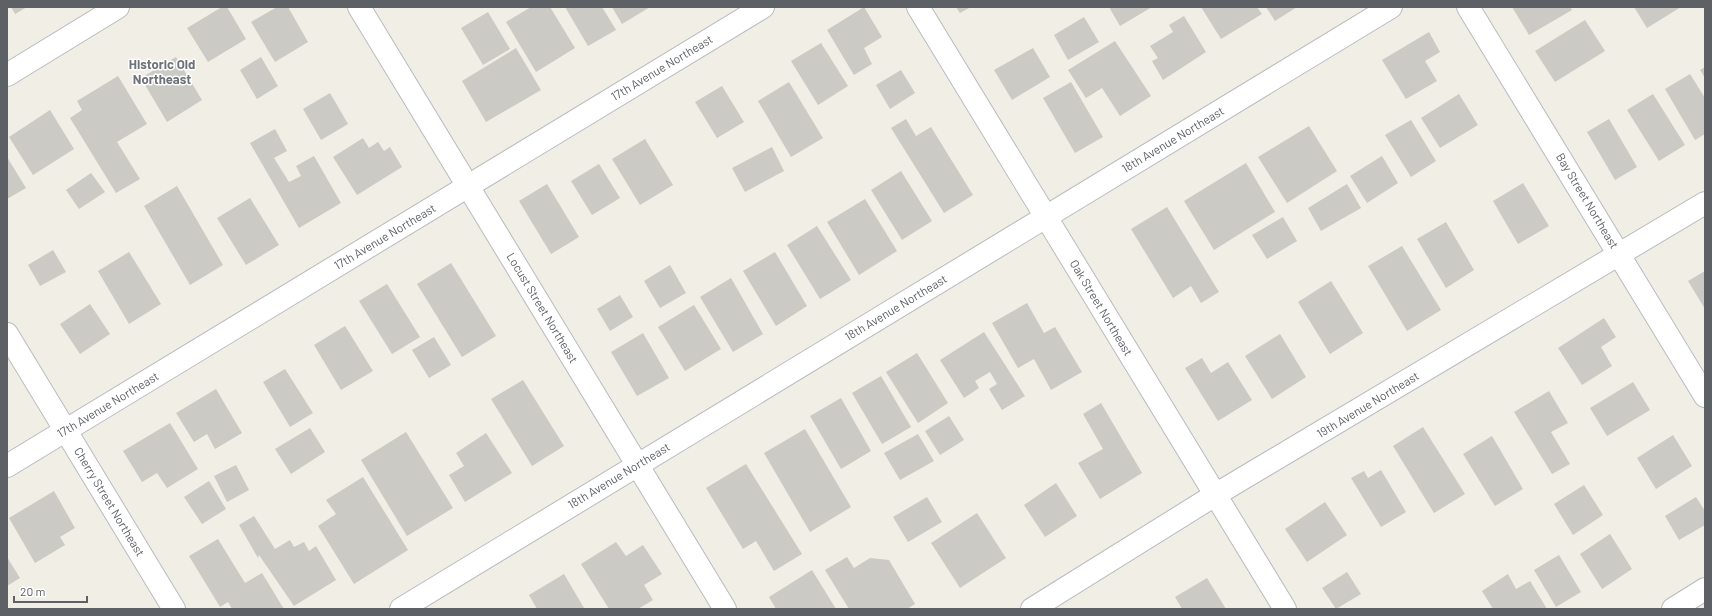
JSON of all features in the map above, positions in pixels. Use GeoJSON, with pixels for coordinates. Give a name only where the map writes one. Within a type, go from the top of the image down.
{"type":"FeatureCollection","features":[{"type":"Feature","properties":{"kind":"street"},"geometry":{"type":"LineString","coordinates":[[7,75],[118,7]]}},
{"type":"Feature","properties":{"kind":"street","name":"Locust Street Northeast"},"geometry":{"type":"LineString","coordinates":[[359,7],[725,609]]}},
{"type":"Feature","properties":{"kind":"street","name":"17th Avenue Northeast"},"geometry":{"type":"LineString","coordinates":[[7,466],[762,7]]}},
{"type":"Feature","properties":{"kind":"street","name":"Oak Street Northeast"},"geometry":{"type":"LineString","coordinates":[[918,7],[1285,609]]}},
{"type":"Feature","properties":{"kind":"street","name":"18th Avenue Northeast"},"geometry":{"type":"LineString","coordinates":[[401,609],[1391,7]]}},
{"type":"Feature","properties":{"kind":"street","name":"Bay Street Northeast"},"geometry":{"type":"LineString","coordinates":[[1468,7],[1705,396]]}},
{"type":"Feature","properties":{"kind":"street","name":"19th Avenue Northeast"},"geometry":{"type":"LineString","coordinates":[[1032,609],[1215,495],[1705,203]]}},
{"type":"Feature","properties":{"kind":"street","name":"Cherry Street Northeast"},"geometry":{"type":"LineString","coordinates":[[7,334],[174,609]]}},
{"type":"Feature","properties":{"kind":"street"},"geometry":{"type":"LineString","coordinates":[[1673,609],[1705,589]]}},
{"type":"Feature","properties":{"kind":"building"},"geometry":{"type":"Polygon","coordinates":[[[11,7],[27,7],[15,14],[11,7]]]}},
{"type":"Feature","properties":{"kind":"building"},"geometry":{"type":"Polygon","coordinates":[[[222,7],[227,7],[246,39],[208,62],[187,28],[222,7]]]}},
{"type":"Feature","properties":{"kind":"building"},"geometry":{"type":"Polygon","coordinates":[[[277,7],[288,7],[308,42],[275,62],[251,22],[277,7]]]}},
{"type":"Feature","properties":{"kind":"building"},"geometry":{"type":"Polygon","coordinates":[[[531,7],[550,7],[575,48],[536,72],[506,22],[531,7]]]}},
{"type":"Feature","properties":{"kind":"building"},"geometry":{"type":"Polygon","coordinates":[[[565,7],[602,7],[616,30],[588,46],[565,7]]]}},
{"type":"Feature","properties":{"kind":"building"},"geometry":{"type":"Polygon","coordinates":[[[612,7],[650,7],[622,24],[612,7]]]}},
{"type":"Feature","properties":{"kind":"building"},"geometry":{"type":"Polygon","coordinates":[[[864,7],[882,37],[864,48],[872,64],[854,75],[827,30],[864,7]]]}},
{"type":"Feature","properties":{"kind":"building"},"geometry":{"type":"Polygon","coordinates":[[[956,7],[971,7],[960,13],[956,7]]]}},
{"type":"Feature","properties":{"kind":"building"},"geometry":{"type":"Polygon","coordinates":[[[1109,7],[1152,7],[1120,26],[1109,7]]]}},
{"type":"Feature","properties":{"kind":"building"},"geometry":{"type":"Polygon","coordinates":[[[1201,7],[1257,7],[1262,14],[1221,39],[1201,7]]]}},
{"type":"Feature","properties":{"kind":"building"},"geometry":{"type":"Polygon","coordinates":[[[1266,7],[1297,7],[1275,21],[1266,7]]]}},
{"type":"Feature","properties":{"kind":"building"},"geometry":{"type":"Polygon","coordinates":[[[1512,7],[1570,7],[1572,10],[1529,35],[1512,7]]]}},
{"type":"Feature","properties":{"kind":"building"},"geometry":{"type":"Polygon","coordinates":[[[1634,7],[1681,7],[1647,28],[1634,7]]]}},
{"type":"Feature","properties":{"kind":"building"},"geometry":{"type":"Polygon","coordinates":[[[488,12],[510,49],[483,65],[461,28],[488,12]]]}},
{"type":"Feature","properties":{"kind":"building"},"geometry":{"type":"Polygon","coordinates":[[[1184,16],[1206,52],[1163,80],[1152,61],[1158,58],[1150,46],[1173,32],[1169,25],[1184,16]]]}},
{"type":"Feature","properties":{"kind":"building"},"geometry":{"type":"Polygon","coordinates":[[[1084,17],[1099,42],[1068,60],[1054,35],[1084,17]]]}},
{"type":"Feature","properties":{"kind":"building"},"geometry":{"type":"Polygon","coordinates":[[[1585,20],[1605,51],[1555,82],[1535,51],[1585,20]]]}},
{"type":"Feature","properties":{"kind":"building"},"geometry":{"type":"Polygon","coordinates":[[[1429,32],[1440,52],[1425,61],[1437,81],[1406,99],[1382,60],[1429,32]]]}},
{"type":"Feature","properties":{"kind":"building"},"geometry":{"type":"Polygon","coordinates":[[[1115,41],[1151,96],[1120,116],[1102,88],[1086,98],[1068,70],[1115,41]]]}},
{"type":"Feature","properties":{"kind":"building"},"geometry":{"type":"Polygon","coordinates":[[[821,43],[848,86],[818,105],[791,61],[821,43]]]}},
{"type":"Feature","properties":{"kind":"building"},"geometry":{"type":"Polygon","coordinates":[[[516,48],[541,90],[486,122],[462,81],[516,48]]]}},
{"type":"Feature","properties":{"kind":"building"},"geometry":{"type":"Polygon","coordinates":[[[1033,48],[1050,77],[1012,100],[994,70],[1033,48]]]}},
{"type":"Feature","properties":{"kind":"building"},"geometry":{"type":"Polygon","coordinates":[[[176,57],[202,100],[167,122],[141,78],[176,57]]]}},
{"type":"Feature","properties":{"kind":"building"},"geometry":{"type":"Polygon","coordinates":[[[261,57],[278,86],[257,99],[240,70],[261,57]]]}},
{"type":"Feature","properties":{"kind":"building"},"geometry":{"type":"Polygon","coordinates":[[[1705,67],[1705,78],[1700,70],[1705,67]]]}},
{"type":"Feature","properties":{"kind":"building"},"geometry":{"type":"Polygon","coordinates":[[[901,70],[915,93],[890,109],[876,85],[901,70]]]}},
{"type":"Feature","properties":{"kind":"building"},"geometry":{"type":"Polygon","coordinates":[[[1690,74],[1705,98],[1705,134],[1695,140],[1665,89],[1690,74]]]}},
{"type":"Feature","properties":{"kind":"building"},"geometry":{"type":"Polygon","coordinates":[[[118,76],[147,124],[117,142],[140,179],[116,193],[70,118],[82,110],[77,101],[118,76]]]}},
{"type":"Feature","properties":{"kind":"building"},"geometry":{"type":"Polygon","coordinates":[[[789,82],[823,138],[791,157],[758,101],[789,82]]]}},
{"type":"Feature","properties":{"kind":"building"},"geometry":{"type":"Polygon","coordinates":[[[1071,82],[1103,137],[1075,153],[1043,98],[1071,82]]]}},
{"type":"Feature","properties":{"kind":"building"},"geometry":{"type":"Polygon","coordinates":[[[722,86],[744,122],[717,138],[695,102],[722,86]]]}},
{"type":"Feature","properties":{"kind":"building"},"geometry":{"type":"Polygon","coordinates":[[[330,93],[348,124],[321,140],[303,109],[330,93]]]}},
{"type":"Feature","properties":{"kind":"building"},"geometry":{"type":"Polygon","coordinates":[[[1459,94],[1478,125],[1440,148],[1421,118],[1459,94]]]}},
{"type":"Feature","properties":{"kind":"building"},"geometry":{"type":"Polygon","coordinates":[[[1653,94],[1685,145],[1659,161],[1627,110],[1653,94]]]}},
{"type":"Feature","properties":{"kind":"building"},"geometry":{"type":"Polygon","coordinates":[[[50,110],[74,149],[33,175],[9,137],[50,110]]]}},
{"type":"Feature","properties":{"kind":"building"},"geometry":{"type":"Polygon","coordinates":[[[906,119],[916,136],[931,127],[973,195],[944,213],[891,128],[906,119]]]}},
{"type":"Feature","properties":{"kind":"building"},"geometry":{"type":"Polygon","coordinates":[[[1609,119],[1637,167],[1615,180],[1587,132],[1609,119]]]}},
{"type":"Feature","properties":{"kind":"building"},"geometry":{"type":"Polygon","coordinates":[[[1411,120],[1436,161],[1411,177],[1385,135],[1411,120]]]}},
{"type":"Feature","properties":{"kind":"building"},"geometry":{"type":"Polygon","coordinates":[[[1309,126],[1337,171],[1287,203],[1258,157],[1309,126]]]}},
{"type":"Feature","properties":{"kind":"building"},"geometry":{"type":"Polygon","coordinates":[[[275,129],[287,151],[274,158],[289,182],[301,176],[296,166],[314,156],[341,203],[299,228],[250,143],[275,129]]]}},
{"type":"Feature","properties":{"kind":"building"},"geometry":{"type":"Polygon","coordinates":[[[363,138],[369,148],[378,142],[384,151],[390,147],[402,167],[357,195],[333,157],[363,138]]]}},
{"type":"Feature","properties":{"kind":"building"},"geometry":{"type":"Polygon","coordinates":[[[645,139],[673,185],[640,205],[612,159],[645,139]]]}},
{"type":"Feature","properties":{"kind":"building"},"geometry":{"type":"Polygon","coordinates":[[[772,147],[784,171],[745,192],[732,168],[772,147]]]}},
{"type":"Feature","properties":{"kind":"building"},"geometry":{"type":"Polygon","coordinates":[[[1382,156],[1398,183],[1367,203],[1350,176],[1382,156]]]}},
{"type":"Feature","properties":{"kind":"building"},"geometry":{"type":"Polygon","coordinates":[[[7,157],[26,188],[7,199],[7,157]]]}},
{"type":"Feature","properties":{"kind":"building"},"geometry":{"type":"Polygon","coordinates":[[[1246,163],[1275,212],[1214,250],[1184,201],[1246,163]]]}},
{"type":"Feature","properties":{"kind":"building"},"geometry":{"type":"Polygon","coordinates":[[[599,164],[620,198],[592,215],[571,181],[599,164]]]}},
{"type":"Feature","properties":{"kind":"building"},"geometry":{"type":"Polygon","coordinates":[[[901,171],[932,221],[902,240],[871,190],[901,171]]]}},
{"type":"Feature","properties":{"kind":"building"},"geometry":{"type":"Polygon","coordinates":[[[91,173],[105,192],[79,209],[66,190],[91,173]]]}},
{"type":"Feature","properties":{"kind":"building"},"geometry":{"type":"Polygon","coordinates":[[[1523,183],[1549,226],[1518,244],[1493,201],[1523,183]]]}},
{"type":"Feature","properties":{"kind":"building"},"geometry":{"type":"Polygon","coordinates":[[[547,184],[579,237],[551,254],[519,201],[547,184]]]}},
{"type":"Feature","properties":{"kind":"building"},"geometry":{"type":"Polygon","coordinates":[[[1347,184],[1361,208],[1321,231],[1308,208],[1347,184]]]}},
{"type":"Feature","properties":{"kind":"building"},"geometry":{"type":"Polygon","coordinates":[[[177,186],[223,265],[190,285],[144,206],[177,186]]]}},
{"type":"Feature","properties":{"kind":"building"},"geometry":{"type":"Polygon","coordinates":[[[250,198],[279,245],[246,265],[217,218],[250,198]]]}},
{"type":"Feature","properties":{"kind":"building"},"geometry":{"type":"Polygon","coordinates":[[[865,199],[897,251],[859,275],[827,222],[865,199]]]}},
{"type":"Feature","properties":{"kind":"building"},"geometry":{"type":"Polygon","coordinates":[[[1167,207],[1219,292],[1201,303],[1191,286],[1173,298],[1131,229],[1167,207]]]}},
{"type":"Feature","properties":{"kind":"building"},"geometry":{"type":"Polygon","coordinates":[[[1283,217],[1297,241],[1267,259],[1252,235],[1283,217]]]}},
{"type":"Feature","properties":{"kind":"building"},"geometry":{"type":"Polygon","coordinates":[[[1446,222],[1474,270],[1446,288],[1417,239],[1446,222]]]}},
{"type":"Feature","properties":{"kind":"building"},"geometry":{"type":"Polygon","coordinates":[[[817,226],[851,280],[820,299],[787,245],[817,226]]]}},
{"type":"Feature","properties":{"kind":"building"},"geometry":{"type":"Polygon","coordinates":[[[1402,246],[1441,310],[1407,331],[1368,266],[1402,246]]]}},
{"type":"Feature","properties":{"kind":"building"},"geometry":{"type":"Polygon","coordinates":[[[53,250],[66,272],[40,286],[28,265],[53,250]]]}},
{"type":"Feature","properties":{"kind":"building"},"geometry":{"type":"Polygon","coordinates":[[[129,252],[161,304],[129,324],[98,271],[129,252]]]}},
{"type":"Feature","properties":{"kind":"building"},"geometry":{"type":"Polygon","coordinates":[[[775,252],[807,306],[776,326],[743,271],[775,252]]]}},
{"type":"Feature","properties":{"kind":"building"},"geometry":{"type":"Polygon","coordinates":[[[451,263],[496,336],[462,357],[417,284],[451,263]]]}},
{"type":"Feature","properties":{"kind":"building"},"geometry":{"type":"Polygon","coordinates":[[[670,265],[686,293],[660,308],[644,281],[670,265]]]}},
{"type":"Feature","properties":{"kind":"building"},"geometry":{"type":"Polygon","coordinates":[[[1705,271],[1705,309],[1688,281],[1705,271]]]}},
{"type":"Feature","properties":{"kind":"building"},"geometry":{"type":"Polygon","coordinates":[[[731,278],[763,334],[733,352],[700,297],[731,278]]]}},
{"type":"Feature","properties":{"kind":"building"},"geometry":{"type":"Polygon","coordinates":[[[1331,281],[1363,333],[1330,354],[1298,302],[1331,281]]]}},
{"type":"Feature","properties":{"kind":"building"},"geometry":{"type":"Polygon","coordinates":[[[387,284],[420,337],[392,354],[359,301],[387,284]]]}},
{"type":"Feature","properties":{"kind":"building"},"geometry":{"type":"Polygon","coordinates":[[[620,295],[633,317],[610,331],[597,309],[620,295]]]}},
{"type":"Feature","properties":{"kind":"building"},"geometry":{"type":"Polygon","coordinates":[[[1027,303],[1044,333],[1055,327],[1082,372],[1051,390],[1034,359],[1018,368],[992,323],[1027,303]]]}},
{"type":"Feature","properties":{"kind":"building"},"geometry":{"type":"Polygon","coordinates":[[[90,304],[110,334],[80,354],[60,324],[90,304]]]}},
{"type":"Feature","properties":{"kind":"building"},"geometry":{"type":"Polygon","coordinates":[[[694,305],[721,349],[685,371],[658,327],[694,305]]]}},
{"type":"Feature","properties":{"kind":"building"},"geometry":{"type":"Polygon","coordinates":[[[1604,318],[1616,337],[1601,347],[1612,366],[1582,385],[1558,348],[1604,318]]]}},
{"type":"Feature","properties":{"kind":"building"},"geometry":{"type":"Polygon","coordinates":[[[345,326],[373,371],[341,390],[314,345],[345,326]]]}},
{"type":"Feature","properties":{"kind":"building"},"geometry":{"type":"Polygon","coordinates":[[[984,332],[1025,396],[1002,410],[989,389],[997,384],[990,372],[975,381],[979,388],[964,398],[940,360],[984,332]]]}},
{"type":"Feature","properties":{"kind":"building"},"geometry":{"type":"Polygon","coordinates":[[[643,333],[669,378],[637,396],[611,352],[643,333]]]}},
{"type":"Feature","properties":{"kind":"building"},"geometry":{"type":"Polygon","coordinates":[[[1280,334],[1306,377],[1272,399],[1245,356],[1280,334]]]}},
{"type":"Feature","properties":{"kind":"building"},"geometry":{"type":"Polygon","coordinates":[[[434,337],[451,365],[429,378],[412,350],[434,337]]]}},
{"type":"Feature","properties":{"kind":"building"},"geometry":{"type":"Polygon","coordinates":[[[917,353],[948,403],[918,423],[886,372],[917,353]]]}},
{"type":"Feature","properties":{"kind":"building"},"geometry":{"type":"Polygon","coordinates":[[[1202,358],[1211,373],[1228,362],[1252,400],[1218,421],[1185,368],[1202,358]]]}},
{"type":"Feature","properties":{"kind":"building"},"geometry":{"type":"Polygon","coordinates":[[[285,369],[313,413],[290,427],[263,382],[285,369]]]}},
{"type":"Feature","properties":{"kind":"building"},"geometry":{"type":"Polygon","coordinates":[[[881,376],[911,427],[882,444],[852,393],[881,376]]]}},
{"type":"Feature","properties":{"kind":"building"},"geometry":{"type":"Polygon","coordinates":[[[523,380],[564,446],[532,466],[491,399],[523,380]]]}},
{"type":"Feature","properties":{"kind":"building"},"geometry":{"type":"Polygon","coordinates":[[[1633,382],[1650,410],[1607,436],[1590,408],[1633,382]]]}},
{"type":"Feature","properties":{"kind":"building"},"geometry":{"type":"Polygon","coordinates":[[[216,389],[242,433],[215,449],[207,434],[194,442],[176,413],[216,389]]]}},
{"type":"Feature","properties":{"kind":"building"},"geometry":{"type":"Polygon","coordinates":[[[1549,391],[1568,423],[1551,432],[1570,464],[1552,474],[1514,412],[1549,391]]]}},
{"type":"Feature","properties":{"kind":"building"},"geometry":{"type":"Polygon","coordinates":[[[841,398],[871,451],[841,469],[810,416],[841,398]]]}},
{"type":"Feature","properties":{"kind":"building"},"geometry":{"type":"Polygon","coordinates":[[[1101,403],[1142,473],[1100,499],[1078,463],[1103,449],[1083,414],[1101,403]]]}},
{"type":"Feature","properties":{"kind":"building"},"geometry":{"type":"Polygon","coordinates":[[[949,416],[964,440],[940,455],[925,431],[949,416]]]}},
{"type":"Feature","properties":{"kind":"building"},"geometry":{"type":"Polygon","coordinates":[[[170,423],[198,469],[167,488],[157,473],[142,482],[123,451],[170,423]]]}},
{"type":"Feature","properties":{"kind":"building"},"geometry":{"type":"Polygon","coordinates":[[[1423,427],[1465,494],[1434,513],[1393,446],[1423,427]]]}},
{"type":"Feature","properties":{"kind":"building"},"geometry":{"type":"Polygon","coordinates":[[[310,428],[325,452],[291,474],[275,449],[310,428]]]}},
{"type":"Feature","properties":{"kind":"building"},"geometry":{"type":"Polygon","coordinates":[[[805,429],[851,507],[810,532],[764,453],[805,429]]]}},
{"type":"Feature","properties":{"kind":"building"},"geometry":{"type":"Polygon","coordinates":[[[406,432],[453,508],[407,536],[361,460],[406,432]]]}},
{"type":"Feature","properties":{"kind":"building"},"geometry":{"type":"Polygon","coordinates":[[[486,433],[512,473],[465,502],[449,475],[464,466],[456,453],[486,433]]]}},
{"type":"Feature","properties":{"kind":"building"},"geometry":{"type":"Polygon","coordinates":[[[918,434],[934,461],[900,480],[884,453],[918,434]]]}},
{"type":"Feature","properties":{"kind":"building"},"geometry":{"type":"Polygon","coordinates":[[[1673,435],[1692,466],[1656,489],[1637,458],[1673,435]]]}},
{"type":"Feature","properties":{"kind":"building"},"geometry":{"type":"Polygon","coordinates":[[[1492,436],[1523,489],[1495,506],[1463,454],[1492,436]]]}},
{"type":"Feature","properties":{"kind":"building"},"geometry":{"type":"Polygon","coordinates":[[[746,464],[802,554],[774,571],[756,541],[743,549],[706,488],[746,464]]]}},
{"type":"Feature","properties":{"kind":"building"},"geometry":{"type":"Polygon","coordinates":[[[236,465],[249,490],[227,502],[214,476],[236,465]]]}},
{"type":"Feature","properties":{"kind":"building"},"geometry":{"type":"Polygon","coordinates":[[[1381,470],[1406,512],[1381,527],[1351,478],[1364,471],[1368,478],[1381,470]]]}},
{"type":"Feature","properties":{"kind":"building"},"geometry":{"type":"Polygon","coordinates":[[[363,477],[408,550],[354,584],[318,526],[336,514],[326,500],[363,477]]]}},
{"type":"Feature","properties":{"kind":"building"},"geometry":{"type":"Polygon","coordinates":[[[209,481],[226,509],[202,524],[184,497],[209,481]]]}},
{"type":"Feature","properties":{"kind":"building"},"geometry":{"type":"Polygon","coordinates":[[[1056,483],[1077,516],[1045,537],[1024,505],[1056,483]]]}},
{"type":"Feature","properties":{"kind":"building"},"geometry":{"type":"Polygon","coordinates":[[[1584,485],[1603,515],[1573,535],[1554,504],[1584,485]]]}},
{"type":"Feature","properties":{"kind":"building"},"geometry":{"type":"Polygon","coordinates":[[[54,491],[75,528],[60,537],[65,545],[35,563],[9,518],[54,491]]]}},
{"type":"Feature","properties":{"kind":"building"},"geometry":{"type":"Polygon","coordinates":[[[927,497],[942,522],[908,542],[893,517],[927,497]]]}},
{"type":"Feature","properties":{"kind":"building"},"geometry":{"type":"Polygon","coordinates":[[[1696,497],[1705,511],[1705,525],[1679,540],[1665,516],[1696,497]]]}},
{"type":"Feature","properties":{"kind":"building"},"geometry":{"type":"Polygon","coordinates":[[[1325,502],[1347,535],[1307,562],[1285,529],[1325,502]]]}},
{"type":"Feature","properties":{"kind":"building"},"geometry":{"type":"Polygon","coordinates":[[[977,513],[1006,558],[960,588],[931,543],[977,513]]]}},
{"type":"Feature","properties":{"kind":"building"},"geometry":{"type":"Polygon","coordinates":[[[254,516],[275,549],[290,540],[294,547],[304,542],[309,551],[316,546],[336,580],[294,606],[259,555],[258,558],[239,525],[254,516]]]}},
{"type":"Feature","properties":{"kind":"building"},"geometry":{"type":"Polygon","coordinates":[[[1610,534],[1632,569],[1602,589],[1580,554],[1610,534]]]}},
{"type":"Feature","properties":{"kind":"building"},"geometry":{"type":"Polygon","coordinates":[[[218,539],[245,583],[262,573],[284,609],[232,609],[228,602],[220,607],[189,556],[218,539]]]}},
{"type":"Feature","properties":{"kind":"building"},"geometry":{"type":"Polygon","coordinates":[[[616,542],[626,556],[643,545],[662,574],[644,585],[653,600],[638,609],[609,609],[581,564],[616,542]]]}},
{"type":"Feature","properties":{"kind":"building"},"geometry":{"type":"Polygon","coordinates":[[[1559,555],[1581,592],[1556,607],[1534,570],[1559,555]]]}},
{"type":"Feature","properties":{"kind":"building"},"geometry":{"type":"Polygon","coordinates":[[[7,557],[20,578],[7,586],[7,557]]]}},
{"type":"Feature","properties":{"kind":"building"},"geometry":{"type":"Polygon","coordinates":[[[847,557],[854,568],[870,558],[889,560],[915,604],[907,609],[849,609],[825,570],[847,557]]]}},
{"type":"Feature","properties":{"kind":"building"},"geometry":{"type":"Polygon","coordinates":[[[812,570],[836,609],[776,609],[769,597],[812,570]]]}},
{"type":"Feature","properties":{"kind":"building"},"geometry":{"type":"Polygon","coordinates":[[[1347,572],[1361,594],[1336,609],[1322,588],[1347,572]]]}},
{"type":"Feature","properties":{"kind":"building"},"geometry":{"type":"Polygon","coordinates":[[[564,574],[584,608],[537,609],[529,595],[564,574]]]}},
{"type":"Feature","properties":{"kind":"building"},"geometry":{"type":"Polygon","coordinates":[[[1508,574],[1516,589],[1530,581],[1547,609],[1493,609],[1482,591],[1508,574]]]}},
{"type":"Feature","properties":{"kind":"building"},"geometry":{"type":"Polygon","coordinates":[[[1207,578],[1226,609],[1182,609],[1175,597],[1207,578]]]}},
{"type":"Feature","properties":{"kind":"district","name":"Historic Old Northeast"},"geometry":{"type":"Point","coordinates":[162,72]}}]}
